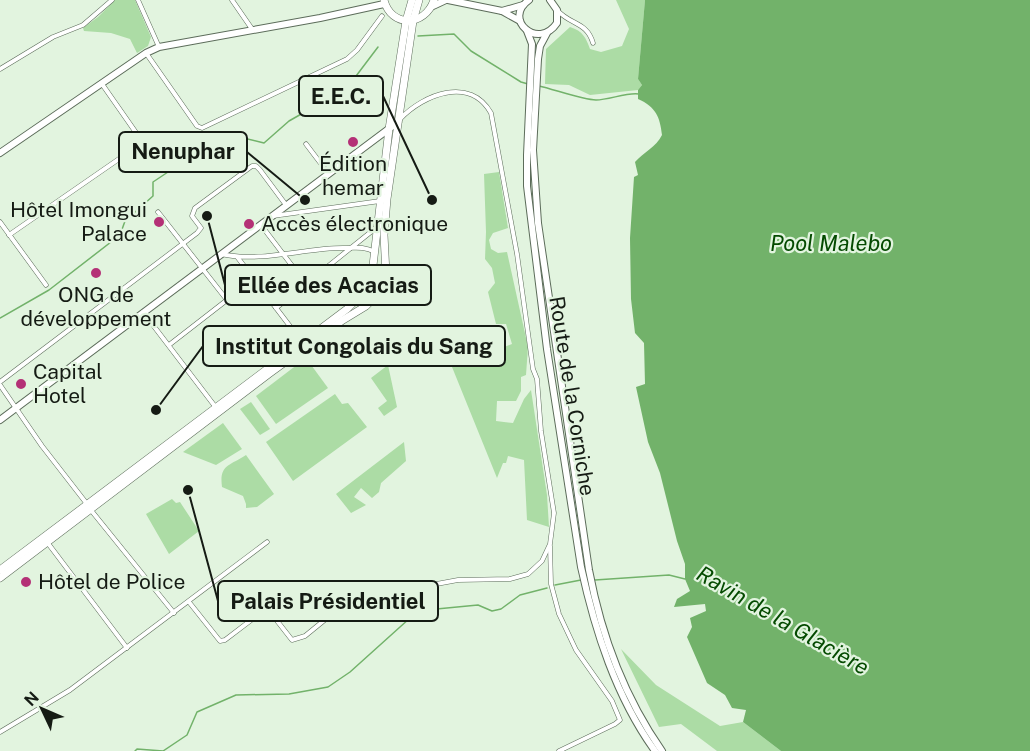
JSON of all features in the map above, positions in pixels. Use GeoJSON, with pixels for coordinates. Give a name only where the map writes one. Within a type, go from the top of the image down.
{"type":"FeatureCollection","features":[{"type":"Feature","properties":{"kind":"main road"},"geometry":{"type":"LineString","coordinates":[[0,570],[218,409],[366,306],[381,291],[386,273],[385,223],[412,0]]}},
{"type":"Feature","properties":{"kind":"main road"},"geometry":{"type":"LineString","coordinates":[[218,409],[363,294],[369,285],[375,252],[388,129],[409,21],[419,0]]}},
{"type":"Feature","properties":{"kind":"main road"},"geometry":{"type":"LineString","coordinates":[[0,153],[146,53],[159,47],[320,18],[384,2],[393,15],[409,21],[420,18],[433,3],[447,0],[502,11],[520,21],[527,31],[540,34],[550,30]]}},
{"type":"Feature","properties":{"kind":"main road"},"geometry":{"type":"LineString","coordinates":[[520,21],[519,13],[529,0]]}},
{"type":"Feature","properties":{"kind":"main road"},"geometry":{"type":"LineString","coordinates":[[552,1],[557,10]]}},
{"type":"Feature","properties":{"kind":"main road"},"geometry":{"type":"LineString","coordinates":[[502,11],[523,5]]}},
{"type":"Feature","properties":{"kind":"main road","name":"Route de la Corniche"},"geometry":{"type":"LineString","coordinates":[[557,10],[557,23],[540,46],[535,60],[527,155],[527,186],[548,349],[588,600],[607,660],[655,751]]}},
{"type":"Feature","properties":{"kind":"main road","name":"Route de la Corniche"},"geometry":{"type":"LineString","coordinates":[[527,31],[535,60]]}},
{"type":"Feature","properties":{"kind":"main road"},"geometry":{"type":"LineString","coordinates":[[0,420],[398,122]]}},
{"type":"Feature","properties":{"kind":"main road"},"geometry":{"type":"LineString","coordinates":[[0,578],[89,506]]}},
{"type":"Feature","properties":{"kind":"main road","name":"Route de la Corniche"},"geometry":{"type":"LineString","coordinates":[[629,702],[662,751]]}},
{"type":"Feature","properties":{"kind":"street"},"geometry":{"type":"LineString","coordinates":[[0,69],[53,37],[83,25],[112,0]]}},
{"type":"Feature","properties":{"kind":"street"},"geometry":{"type":"LineString","coordinates":[[138,0],[159,47]]}},
{"type":"Feature","properties":{"kind":"street"},"geometry":{"type":"LineString","coordinates":[[232,0],[252,30]]}},
{"type":"Feature","properties":{"kind":"street"},"geometry":{"type":"LineString","coordinates":[[557,10],[570,21],[584,27],[593,43]]}},
{"type":"Feature","properties":{"kind":"street"},"geometry":{"type":"LineString","coordinates":[[146,53],[197,126],[202,128],[347,59],[357,51],[382,16]]}},
{"type":"Feature","properties":{"kind":"street"},"geometry":{"type":"LineString","coordinates":[[550,30],[570,21]]}},
{"type":"Feature","properties":{"kind":"street"},"geometry":{"type":"LineString","coordinates":[[101,83],[160,167]]}},
{"type":"Feature","properties":{"kind":"street"},"geometry":{"type":"LineString","coordinates":[[398,122],[406,113],[421,104],[440,94],[455,90],[478,97],[491,113],[517,254],[533,369],[537,379],[541,431],[554,513],[550,544],[552,588],[559,614],[576,650],[612,701],[620,720],[559,751]]}},
{"type":"Feature","properties":{"kind":"street"},"geometry":{"type":"LineString","coordinates":[[9,235],[142,143]]}},
{"type":"Feature","properties":{"kind":"street"},"geometry":{"type":"LineString","coordinates":[[306,144],[328,173]]}},
{"type":"Feature","properties":{"kind":"street"},"geometry":{"type":"LineString","coordinates":[[174,613],[89,506],[15,408],[0,383],[184,244],[201,229],[192,216],[195,208],[252,166],[260,170],[287,205]]}},
{"type":"Feature","properties":{"kind":"street"},"geometry":{"type":"LineString","coordinates":[[273,216],[380,201]]}},
{"type":"Feature","properties":{"kind":"street"},"geometry":{"type":"LineString","coordinates":[[158,212],[227,300]]}},
{"type":"Feature","properties":{"kind":"street"},"geometry":{"type":"LineString","coordinates":[[0,222],[45,285]]}},
{"type":"Feature","properties":{"kind":"street"},"geometry":{"type":"LineString","coordinates":[[261,225],[306,284]]}},
{"type":"Feature","properties":{"kind":"street"},"geometry":{"type":"LineString","coordinates":[[276,308],[377,227]]}},
{"type":"Feature","properties":{"kind":"street"},"geometry":{"type":"LineString","coordinates":[[220,254],[238,258],[319,248],[364,247],[375,252]]}},
{"type":"Feature","properties":{"kind":"street"},"geometry":{"type":"LineString","coordinates":[[238,258],[302,342]]}},
{"type":"Feature","properties":{"kind":"street"},"geometry":{"type":"LineString","coordinates":[[169,345],[254,279]]}},
{"type":"Feature","properties":{"kind":"street"},"geometry":{"type":"LineString","coordinates":[[143,312],[218,409]]}},
{"type":"Feature","properties":{"kind":"street"},"geometry":{"type":"LineString","coordinates":[[47,542],[127,648]]}},
{"type":"Feature","properties":{"kind":"street"},"geometry":{"type":"LineString","coordinates":[[0,732],[70,690],[267,542]]}},
{"type":"Feature","properties":{"kind":"street"},"geometry":{"type":"LineString","coordinates":[[189,602],[220,641],[225,640],[267,608],[292,640],[305,636],[332,614],[361,598],[458,580],[510,579],[528,574],[542,561],[550,544]]}},
{"type":"Feature","properties":{"kind":"shaded area"},"geometry":{"type":"Polygon","coordinates":[[[115,0],[135,0],[151,37],[148,46],[137,53],[130,39],[111,33],[84,31],[83,28],[115,0]]]}},
{"type":"Feature","properties":{"kind":"shaded area"},"geometry":{"type":"Polygon","coordinates":[[[616,0],[645,0],[638,79],[642,85],[638,90],[590,95],[569,85],[545,84],[546,49],[570,27],[583,35],[590,49],[601,52],[622,46],[629,29],[616,0]]]}},
{"type":"Feature","properties":{"kind":"shaded area"},"geometry":{"type":"Polygon","coordinates":[[[499,172],[508,228],[493,233],[489,240],[491,249],[498,253],[507,252],[528,347],[526,375],[521,377],[521,391],[516,401],[497,401],[496,421],[513,423],[524,399],[531,390],[547,495],[549,527],[527,520],[524,460],[508,456],[497,478],[452,367],[512,344],[506,324],[496,324],[488,292],[495,283],[492,268],[485,259],[484,174],[499,172]]]}},
{"type":"Feature","properties":{"kind":"shaded area"},"geometry":{"type":"Polygon","coordinates":[[[306,358],[328,388],[276,424],[256,396],[306,358]]]}},
{"type":"Feature","properties":{"kind":"shaded area"},"geometry":{"type":"Polygon","coordinates":[[[388,365],[397,407],[384,416],[378,408],[387,401],[371,378],[388,365]]]}},
{"type":"Feature","properties":{"kind":"shaded area"},"geometry":{"type":"Polygon","coordinates":[[[335,394],[342,404],[348,403],[367,427],[293,481],[266,442],[335,394]]]}},
{"type":"Feature","properties":{"kind":"shaded area"},"geometry":{"type":"Polygon","coordinates":[[[251,402],[270,429],[260,435],[240,409],[251,402]]]}},
{"type":"Feature","properties":{"kind":"shaded area"},"geometry":{"type":"Polygon","coordinates":[[[223,423],[242,449],[216,465],[183,452],[223,423]]]}},
{"type":"Feature","properties":{"kind":"shaded area"},"geometry":{"type":"Polygon","coordinates":[[[404,442],[406,461],[381,483],[379,492],[372,498],[361,488],[354,497],[366,505],[351,513],[336,494],[404,442]]]}},
{"type":"Feature","properties":{"kind":"shaded area"},"geometry":{"type":"Polygon","coordinates":[[[246,455],[274,494],[257,507],[246,508],[243,496],[222,487],[222,474],[226,467],[246,455]]]}},
{"type":"Feature","properties":{"kind":"shaded area"},"geometry":{"type":"Polygon","coordinates":[[[172,499],[176,503],[180,502],[199,531],[169,554],[146,514],[172,499]]]}},
{"type":"Feature","properties":{"kind":"shaded area"},"geometry":{"type":"Polygon","coordinates":[[[621,649],[656,685],[720,726],[743,722],[781,751],[717,751],[681,724],[659,727],[621,649]]]}},
{"type":"Feature","properties":{"kind":"water","name":"Pool Malebo"},"geometry":{"type":"Polygon","coordinates":[[[645,0],[1030,0],[1030,751],[781,751],[743,722],[746,710],[732,708],[725,695],[707,683],[687,637],[692,627],[690,618],[706,611],[705,604],[674,607],[677,599],[690,591],[685,579],[685,564],[660,473],[648,442],[636,387],[645,384],[644,343],[635,333],[631,299],[630,238],[634,177],[638,175],[635,162],[657,143],[662,135],[656,113],[649,105],[638,99],[638,90],[642,85],[638,79],[645,0]]]}},
{"type":"Feature","properties":{"kind":"waterway"},"geometry":{"type":"LineString","coordinates":[[418,36],[454,34],[471,51],[528,84]]}},
{"type":"Feature","properties":{"kind":"waterway"},"geometry":{"type":"LineString","coordinates":[[0,318],[49,290],[120,235],[125,221],[153,196],[153,182],[171,170],[194,165],[231,135],[264,143],[289,121],[347,88],[378,47]]}},
{"type":"Feature","properties":{"kind":"waterway"},"geometry":{"type":"LineString","coordinates":[[539,86],[590,100],[639,94]]}},
{"type":"Feature","properties":{"kind":"waterway","name":"Ravin de la Glacière"},"geometry":{"type":"LineString","coordinates":[[595,580],[669,575],[685,579]]}},
{"type":"Feature","properties":{"kind":"waterway","name":"Ravin de la Glacière"},"geometry":{"type":"LineString","coordinates":[[555,585],[581,580]]}},
{"type":"Feature","properties":{"kind":"waterway","name":"Ravin de la Glacière"},"geometry":{"type":"LineString","coordinates":[[135,751],[137,749],[163,751],[187,735],[197,712],[236,695],[289,694],[328,687],[350,672],[410,618],[426,610],[478,605],[492,611],[501,609],[520,595],[547,588]]}},
{"type":"Feature","properties":{"kind":"place","name":"Édition hemar"},"geometry":{"type":"Point","coordinates":[353,142]}},
{"type":"Feature","properties":{"kind":"place","name":"Nenuphar"},"geometry":{"type":"Point","coordinates":[305,200]}},
{"type":"Feature","properties":{"kind":"place","name":"E.E.C."},"geometry":{"type":"Point","coordinates":[432,200]}},
{"type":"Feature","properties":{"kind":"place","name":"Ellée des Acacias"},"geometry":{"type":"Point","coordinates":[207,216]}},
{"type":"Feature","properties":{"kind":"place","name":"Hôtel Imongui Palace"},"geometry":{"type":"Point","coordinates":[159,222]}},
{"type":"Feature","properties":{"kind":"place","name":"Accès électronique"},"geometry":{"type":"Point","coordinates":[249,224]}},
{"type":"Feature","properties":{"kind":"place","name":"ONG de développement"},"geometry":{"type":"Point","coordinates":[96,273]}},
{"type":"Feature","properties":{"kind":"place","name":"Capital Hotel"},"geometry":{"type":"Point","coordinates":[21,384]}},
{"type":"Feature","properties":{"kind":"place","name":"Institut Congolais du Sang"},"geometry":{"type":"Point","coordinates":[156,410]}},
{"type":"Feature","properties":{"kind":"place","name":"Palais Présidentiel"},"geometry":{"type":"Point","coordinates":[188,490]}},
{"type":"Feature","properties":{"kind":"place","name":"Hôtel de Police"},"geometry":{"type":"Point","coordinates":[26,582]}}]}
